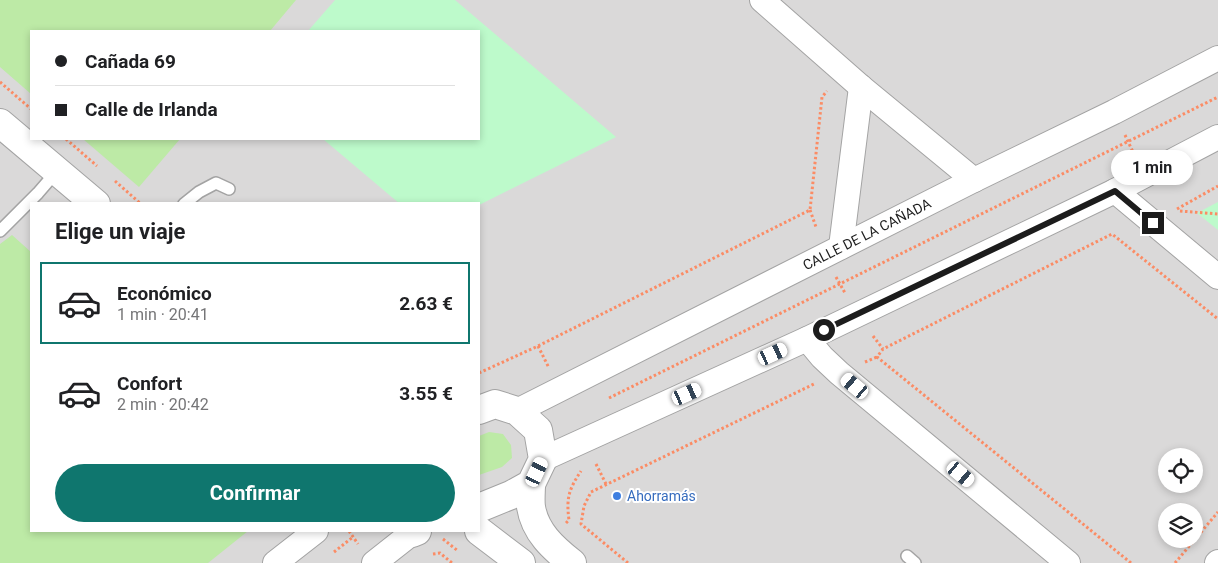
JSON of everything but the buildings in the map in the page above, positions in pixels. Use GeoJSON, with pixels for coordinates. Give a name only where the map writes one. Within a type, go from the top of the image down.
{"type":"FeatureCollection","features":[{"type":"Feature","properties":{"kind":"street"},"geometry":{"type":"LineString","coordinates":[[762,0],[861,87],[974,180]]}},
{"type":"Feature","properties":{"kind":"street","name":"CALLE DE LA CAÑADA"},"geometry":{"type":"LineString","coordinates":[[517,411],[1218,58]]}},
{"type":"Feature","properties":{"kind":"street"},"geometry":{"type":"LineString","coordinates":[[834,251],[861,87]]}},
{"type":"Feature","properties":{"kind":"street"},"geometry":{"type":"LineString","coordinates":[[0,122],[94,202]]}},
{"type":"Feature","properties":{"kind":"street"},"geometry":{"type":"LineString","coordinates":[[542,459],[807,339],[1115,191],[1218,138]]}},
{"type":"Feature","properties":{"kind":"street"},"geometry":{"type":"LineString","coordinates":[[1115,191],[1218,277]]}},
{"type":"Feature","properties":{"kind":"street"},"geometry":{"type":"LineString","coordinates":[[807,339],[839,373],[1068,563]]}},
{"type":"Feature","properties":{"kind":"street"},"geometry":{"type":"LineString","coordinates":[[480,410],[495,404],[517,411],[538,430],[542,459],[531,484],[531,508],[540,532],[553,547],[572,563]]}},
{"type":"Feature","properties":{"kind":"street"},"geometry":{"type":"LineString","coordinates":[[480,508],[531,484]]}},
{"type":"Feature","properties":{"kind":"street"},"geometry":{"type":"LineString","coordinates":[[275,563],[315,532]]}},
{"type":"Feature","properties":{"kind":"street"},"geometry":{"type":"LineString","coordinates":[[480,532],[521,563]]}},
{"type":"Feature","properties":{"kind":"street"},"geometry":{"type":"LineString","coordinates":[[374,563],[420,537]]}},
{"type":"Feature","properties":{"kind":"lane"},"geometry":{"type":"LineString","coordinates":[[0,231],[12,221],[57,171]]}},
{"type":"Feature","properties":{"kind":"lane"},"geometry":{"type":"LineString","coordinates":[[186,202],[199,192],[216,183],[229,189]]}},
{"type":"Feature","properties":{"kind":"path"},"geometry":{"type":"LineString","coordinates":[[843,71],[822,97],[810,210],[834,251],[839,284],[857,314],[883,349]]}},
{"type":"Feature","properties":{"kind":"path"},"geometry":{"type":"LineString","coordinates":[[0,82],[30,108]]}},
{"type":"Feature","properties":{"kind":"path"},"geometry":{"type":"LineString","coordinates":[[608,399],[1218,97]]}},
{"type":"Feature","properties":{"kind":"path"},"geometry":{"type":"LineString","coordinates":[[1114,112],[1145,176]]}},
{"type":"Feature","properties":{"kind":"path"},"geometry":{"type":"LineString","coordinates":[[1175,211],[1218,186]]}},
{"type":"Feature","properties":{"kind":"path"},"geometry":{"type":"LineString","coordinates":[[480,373],[538,346],[810,210]]}},
{"type":"Feature","properties":{"kind":"path"},"geometry":{"type":"LineString","coordinates":[[628,563],[581,524],[584,506],[591,492],[785,398],[877,357],[883,349],[1112,234],[1218,319]]}},
{"type":"Feature","properties":{"kind":"path"},"geometry":{"type":"LineString","coordinates":[[877,357],[1131,563]]}},
{"type":"Feature","properties":{"kind":"path"},"geometry":{"type":"LineString","coordinates":[[1174,563],[1218,512]]}},
{"type":"Feature","properties":{"kind":"path"},"geometry":{"type":"LineString","coordinates":[[420,537],[460,552]]}},
{"type":"Feature","properties":{"kind":"path"},"geometry":{"type":"LineString","coordinates":[[420,537],[452,563]]}},
{"type":"Feature","properties":{"kind":"shaded area"},"geometry":{"type":"Polygon","coordinates":[[[0,0],[1218,0],[1218,563],[0,563],[0,0]]]}},
{"type":"Feature","properties":{"kind":"green space"},"geometry":{"type":"Polygon","coordinates":[[[0,0],[296,0],[271,30],[30,30],[30,93],[0,67],[0,0]]]}},
{"type":"Feature","properties":{"kind":"green space"},"geometry":{"type":"Polygon","coordinates":[[[335,0],[455,0],[616,137],[480,205],[480,202],[398,202],[324,140],[480,140],[480,30],[309,30],[335,0]]]}},
{"type":"Feature","properties":{"kind":"green space"},"geometry":{"type":"Polygon","coordinates":[[[84,140],[179,140],[139,187],[84,140]]]}},
{"type":"Feature","properties":{"kind":"green space"},"geometry":{"type":"Polygon","coordinates":[[[1218,202],[1218,230],[1197,213],[1218,202]]]}},
{"type":"Feature","properties":{"kind":"green space"},"geometry":{"type":"Polygon","coordinates":[[[12,235],[30,251],[30,532],[247,532],[208,563],[0,563],[0,244],[12,235]]]}},
{"type":"Feature","properties":{"kind":"green space"},"geometry":{"type":"Polygon","coordinates":[[[489,432],[503,434],[511,445],[512,458],[502,467],[480,475],[480,436],[489,432]]]}},
{"type":"Feature","properties":{"kind":"place","name":"Ahorramás"},"geometry":{"type":"Point","coordinates":[617,496]}},
{"type":"Feature","properties":{"kind":"route"},"geometry":{"type":"LineString","coordinates":[[824,330],[1115,191],[1153,223]]}}]}
